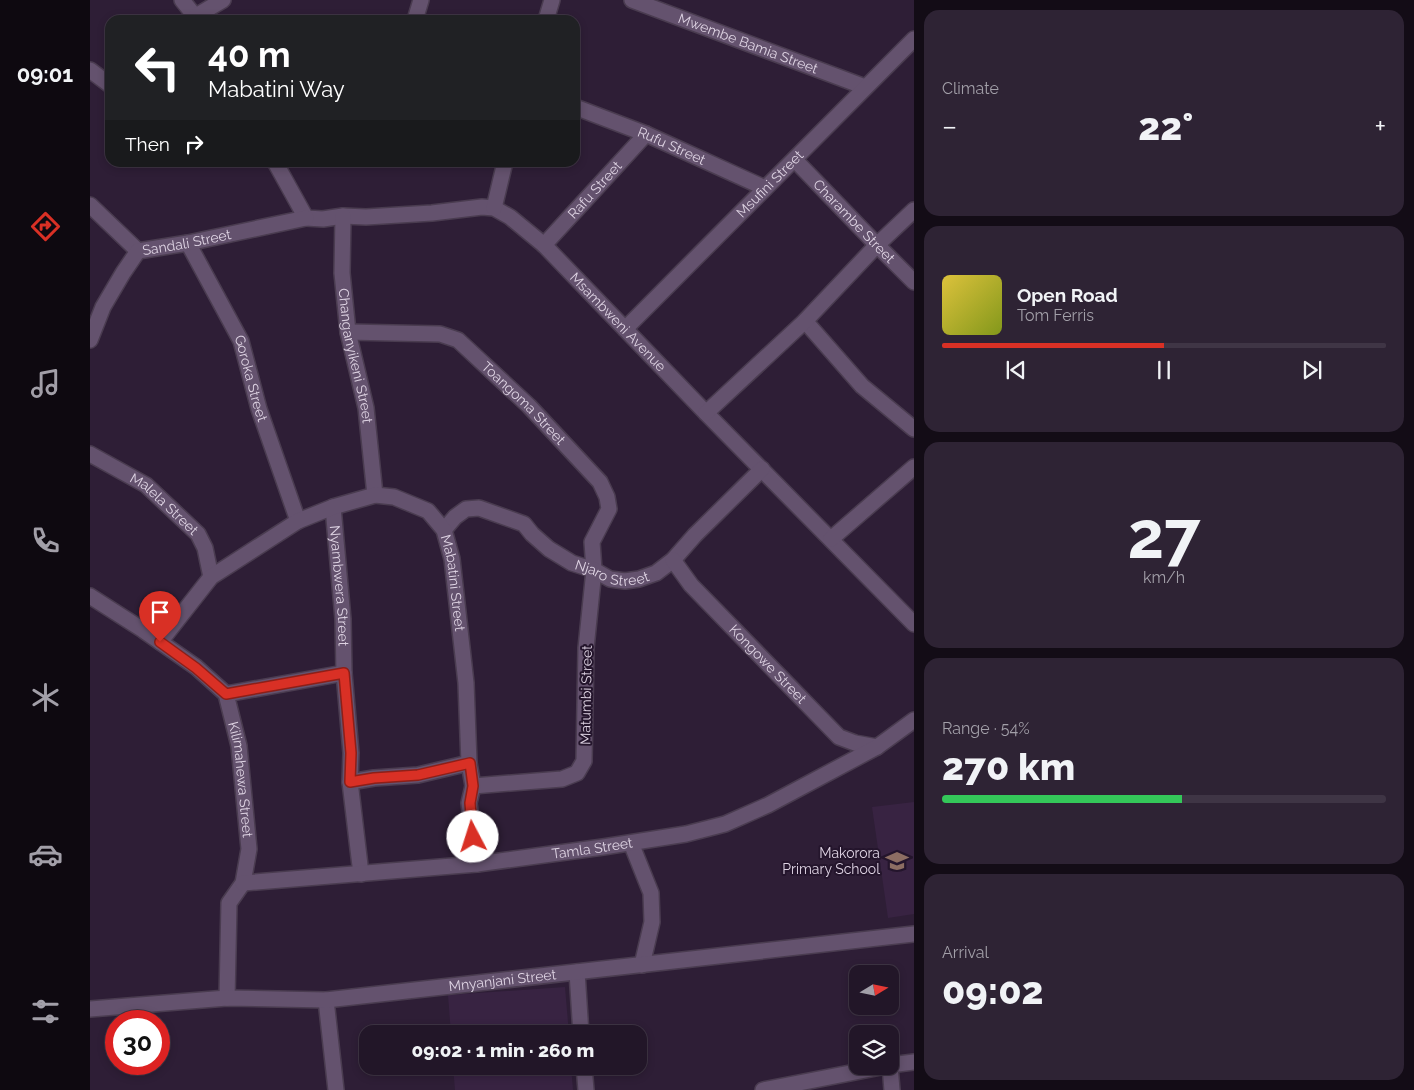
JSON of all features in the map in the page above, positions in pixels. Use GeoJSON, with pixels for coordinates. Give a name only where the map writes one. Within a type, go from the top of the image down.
{"type":"FeatureCollection","features":[{"type":"Feature","properties":{"kind":"street"},"geometry":{"type":"LineString","coordinates":[[182,0],[194,15]]}},
{"type":"Feature","properties":{"kind":"street"},"geometry":{"type":"LineString","coordinates":[[201,15],[223,0]]}},
{"type":"Feature","properties":{"kind":"street"},"geometry":{"type":"LineString","coordinates":[[416,15],[421,0]]}},
{"type":"Feature","properties":{"kind":"street"},"geometry":{"type":"LineString","coordinates":[[548,15],[552,0]]}},
{"type":"Feature","properties":{"kind":"street","name":"Mwembe Bamia Street"},"geometry":{"type":"LineString","coordinates":[[632,0],[865,87]]}},
{"type":"Feature","properties":{"kind":"street","name":"Msufini Street"},"geometry":{"type":"LineString","coordinates":[[624,329],[914,39]]}},
{"type":"Feature","properties":{"kind":"street"},"geometry":{"type":"LineString","coordinates":[[90,70],[105,81]]}},
{"type":"Feature","properties":{"kind":"street","name":"Rufu Street"},"geometry":{"type":"LineString","coordinates":[[580,109],[646,134],[765,188]]}},
{"type":"Feature","properties":{"kind":"street","name":"Rafu Street"},"geometry":{"type":"LineString","coordinates":[[544,245],[646,134]]}},
{"type":"Feature","properties":{"kind":"street","name":"Charambe Street"},"geometry":{"type":"LineString","coordinates":[[794,160],[914,282]]}},
{"type":"Feature","properties":{"kind":"street"},"geometry":{"type":"LineString","coordinates":[[278,167],[306,218],[322,219],[343,216],[366,217],[432,214],[482,207],[494,208],[504,167]]}},
{"type":"Feature","properties":{"kind":"street"},"geometry":{"type":"LineString","coordinates":[[90,205],[138,251]]}},
{"type":"Feature","properties":{"kind":"street","name":"Msambweni Avenue"},"geometry":{"type":"LineString","coordinates":[[494,208],[510,217],[544,245],[914,624]]}},
{"type":"Feature","properties":{"kind":"street"},"geometry":{"type":"LineString","coordinates":[[706,413],[805,320],[877,245],[914,210]]}},
{"type":"Feature","properties":{"kind":"street","name":"Changanyikeni Street"},"geometry":{"type":"LineString","coordinates":[[343,216],[342,273],[348,332],[366,408],[375,496]]}},
{"type":"Feature","properties":{"kind":"street","name":"Sandali Street"},"geometry":{"type":"LineString","coordinates":[[90,340],[97,304],[123,273],[138,251],[188,244],[306,218]]}},
{"type":"Feature","properties":{"kind":"street","name":"Goroka Street"},"geometry":{"type":"LineString","coordinates":[[188,244],[241,341],[259,409],[298,521]]}},
{"type":"Feature","properties":{"kind":"street"},"geometry":{"type":"LineString","coordinates":[[805,320],[862,386],[914,429]]}},
{"type":"Feature","properties":{"kind":"street","name":"Toangoma Street"},"geometry":{"type":"LineString","coordinates":[[348,332],[440,334],[458,340],[529,406],[600,482],[607,497],[609,509],[592,542],[594,570]]}},
{"type":"Feature","properties":{"kind":"street","name":"Malela Street"},"geometry":{"type":"LineString","coordinates":[[90,454],[146,485],[198,534],[205,548],[211,577]]}},
{"type":"Feature","properties":{"kind":"street"},"geometry":{"type":"LineString","coordinates":[[831,540],[914,467]]}},
{"type":"Feature","properties":{"kind":"street","name":"Njaro Street"},"geometry":{"type":"LineString","coordinates":[[444,530],[455,517],[466,509],[479,508],[524,524],[549,549],[572,563],[594,570],[610,580],[625,581],[639,579],[656,573],[673,560],[695,535],[762,469]]}},
{"type":"Feature","properties":{"kind":"street","name":"Mabatini Street"},"geometry":{"type":"LineString","coordinates":[[160,642],[211,577],[298,521],[333,507],[375,496],[394,497],[428,511],[444,530],[452,560],[466,683],[473,786],[470,803],[477,864]]}},
{"type":"Feature","properties":{"kind":"street","name":"Nyambwera Street"},"geometry":{"type":"LineString","coordinates":[[333,507],[343,619],[344,673],[351,753],[350,782],[361,874]]}},
{"type":"Feature","properties":{"kind":"street","name":"Kongowe Street"},"geometry":{"type":"LineString","coordinates":[[673,560],[692,585],[839,737],[855,743],[878,747]]}},
{"type":"Feature","properties":{"kind":"street","name":"Matumbi Street"},"geometry":{"type":"LineString","coordinates":[[473,786],[562,780],[577,773],[584,761],[586,648],[594,570]]}},
{"type":"Feature","properties":{"kind":"street"},"geometry":{"type":"LineString","coordinates":[[90,596],[160,642],[196,668],[226,694],[344,673]]}},
{"type":"Feature","properties":{"kind":"street","name":"Kilimahewa Street"},"geometry":{"type":"LineString","coordinates":[[226,694],[239,746],[250,849],[242,883],[228,903],[227,998]]}},
{"type":"Feature","properties":{"kind":"street","name":"Tamla Street"},"geometry":{"type":"LineString","coordinates":[[242,883],[477,864],[686,834],[724,824],[768,805],[878,747],[914,720]]}},
{"type":"Feature","properties":{"kind":"street"},"geometry":{"type":"LineString","coordinates":[[350,782],[374,778],[418,775],[470,763]]}},
{"type":"Feature","properties":{"kind":"street"},"geometry":{"type":"LineString","coordinates":[[631,843],[651,893],[652,922],[642,965]]}},
{"type":"Feature","properties":{"kind":"street","name":"Mnyanjani Street"},"geometry":{"type":"LineString","coordinates":[[90,1009],[227,998],[326,1000],[914,934]]}},
{"type":"Feature","properties":{"kind":"street"},"geometry":{"type":"LineString","coordinates":[[577,972],[580,1025]]}},
{"type":"Feature","properties":{"kind":"street"},"geometry":{"type":"LineString","coordinates":[[326,1000],[336,1090]]}},
{"type":"Feature","properties":{"kind":"street"},"geometry":{"type":"LineString","coordinates":[[899,1064],[914,1062]]}},
{"type":"Feature","properties":{"kind":"street"},"geometry":{"type":"LineString","coordinates":[[763,1090],[849,1073]]}},
{"type":"Feature","properties":{"kind":"street"},"geometry":{"type":"LineString","coordinates":[[585,1075],[586,1090]]}},
{"type":"Feature","properties":{"kind":"street"},"geometry":{"type":"LineString","coordinates":[[891,1075],[892,1090]]}},
{"type":"Feature","properties":{"kind":"shaded area","name":"Makorora Primary School"},"geometry":{"type":"Polygon","coordinates":[[[914,802],[914,914],[888,918],[872,807],[914,802]]]}},
{"type":"Feature","properties":{"kind":"shaded area"},"geometry":{"type":"Polygon","coordinates":[[[565,987],[568,1025],[450,1025],[448,995],[565,987]]]}},
{"type":"Feature","properties":{"kind":"shaded area"},"geometry":{"type":"Polygon","coordinates":[[[454,1075],[572,1075],[573,1090],[455,1090],[454,1075]]]}},
{"type":"Feature","properties":{"kind":"place","name":"Makorora Primary School"},"geometry":{"type":"Point","coordinates":[897,861]}},
{"type":"Feature","properties":{"kind":"route"},"geometry":{"type":"LineString","coordinates":[[160,642],[196,668],[226,694],[344,673],[351,753],[350,782],[374,778],[418,775],[470,763],[473,786],[470,812],[473,837]]}}]}
